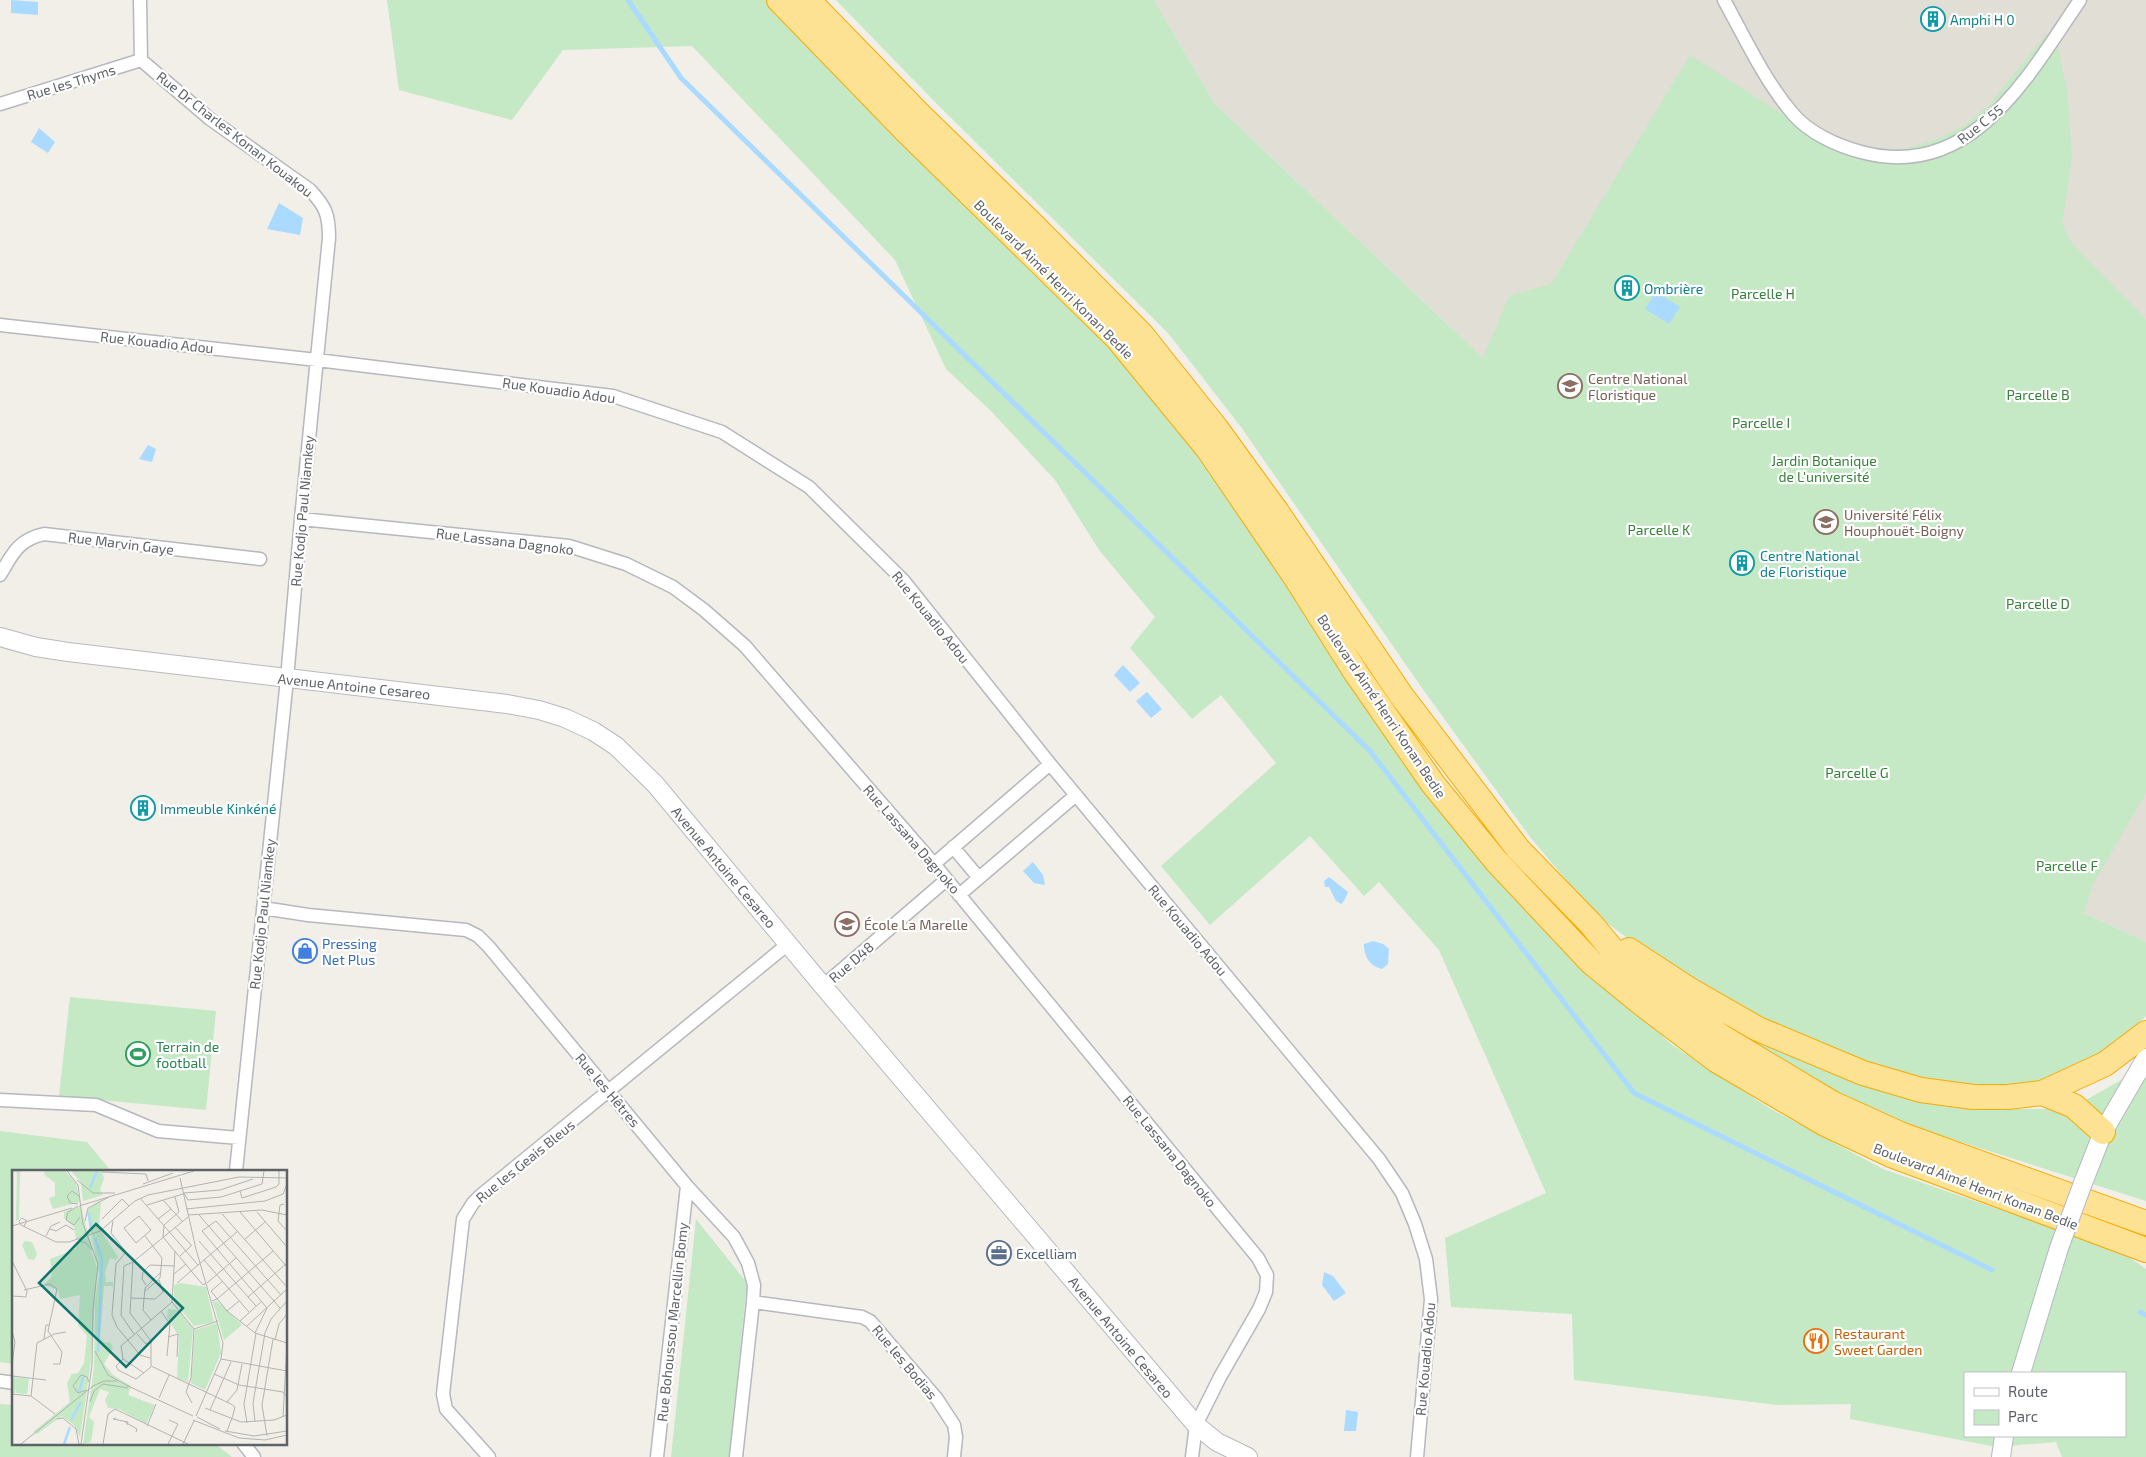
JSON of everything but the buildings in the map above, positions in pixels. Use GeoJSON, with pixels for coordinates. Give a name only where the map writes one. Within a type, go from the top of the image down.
{"type":"FeatureCollection","features":[{"type":"Feature","properties":{"kind":"highway","name":"Boulevard Aimé Henri Konan Bedie"},"geometry":{"type":"LineString","coordinates":[[779,0],[904,130],[1116,338],[1208,449],[1296,578],[1356,673],[1433,784],[1497,862],[1592,963],[1640,1003],[1716,1060],[1825,1124],[1891,1156],[2146,1250]]}},
{"type":"Feature","properties":{"kind":"highway","name":"Boulevard Aimé Henri Konan Bedie"},"geometry":{"type":"LineString","coordinates":[[808,0],[920,115],[1142,335],[1216,428],[1277,512],[1401,696],[1500,826],[1518,849],[1590,924],[1625,965],[1651,986],[1722,1036],[1832,1103],[1900,1134],[2146,1223]]}},
{"type":"Feature","properties":{"kind":"highway"},"geometry":{"type":"LineString","coordinates":[[1590,924],[1662,973],[1758,1029],[1863,1073],[1921,1090],[1973,1097],[2008,1097],[2042,1093],[2105,1064],[2146,1033]]}},
{"type":"Feature","properties":{"kind":"highway"},"geometry":{"type":"LineString","coordinates":[[2042,1093],[2074,1106],[2103,1132]]}},
{"type":"Feature","properties":{"kind":"street"},"geometry":{"type":"LineString","coordinates":[[140,0],[141,60]]}},
{"type":"Feature","properties":{"kind":"street","name":"Rue C 55"},"geometry":{"type":"LineString","coordinates":[[1724,0],[1771,84],[1794,115],[1817,133],[1846,148],[1876,156],[1909,156],[1941,150],[1967,137],[1994,117],[2017,92],[2080,0]]}},
{"type":"Feature","properties":{"kind":"street","name":"Rue les Thyms"},"geometry":{"type":"LineString","coordinates":[[0,104],[141,60]]}},
{"type":"Feature","properties":{"kind":"street","name":"Rue Dr Charles Konan Kouakou"},"geometry":{"type":"LineString","coordinates":[[141,60],[203,113],[310,190],[322,203],[329,220],[329,238],[317,360]]}},
{"type":"Feature","properties":{"kind":"street","name":"Rue Kouadio Adou"},"geometry":{"type":"LineString","coordinates":[[0,325],[317,360],[614,396],[722,432],[809,487],[903,580],[1050,764],[1379,1159],[1402,1193],[1415,1224],[1426,1259],[1431,1299],[1416,1457]]}},
{"type":"Feature","properties":{"kind":"street","name":"Rue Kodjo Paul Niamkey"},"geometry":{"type":"LineString","coordinates":[[236,1170],[288,679],[301,519],[317,360]]}},
{"type":"Feature","properties":{"kind":"street","name":"Rue Lassana Dagnoko"},"geometry":{"type":"LineString","coordinates":[[301,519],[569,546],[626,564],[673,587],[745,646],[934,864],[1258,1258],[1267,1275],[1266,1292],[1259,1309],[1220,1377],[1196,1425]]}},
{"type":"Feature","properties":{"kind":"street","name":"Rue Marvin Gaye"},"geometry":{"type":"LineString","coordinates":[[0,575],[14,552],[29,538],[44,534],[260,559]]}},
{"type":"Feature","properties":{"kind":"street","name":"Avenue Antoine Cesareo"},"geometry":{"type":"LineString","coordinates":[[0,637],[36,647],[68,652],[507,704],[556,715],[592,731],[616,746],[655,784],[823,986],[1196,1425],[1217,1442],[1248,1457]]}},
{"type":"Feature","properties":{"kind":"street"},"geometry":{"type":"LineString","coordinates":[[934,864],[1050,764]]}},
{"type":"Feature","properties":{"kind":"street"},"geometry":{"type":"LineString","coordinates":[[959,895],[1076,795]]}},
{"type":"Feature","properties":{"kind":"street"},"geometry":{"type":"LineString","coordinates":[[953,847],[979,878]]}},
{"type":"Feature","properties":{"kind":"street","name":"Rue D48"},"geometry":{"type":"LineString","coordinates":[[823,986],[946,880]]}},
{"type":"Feature","properties":{"kind":"street","name":"Rue les Hêtres"},"geometry":{"type":"LineString","coordinates":[[263,908],[308,916],[466,930],[478,936],[489,947],[687,1186],[734,1237],[748,1263],[754,1285],[753,1302],[736,1457]]}},
{"type":"Feature","properties":{"kind":"street","name":"Rue les Geais Bleus"},"geometry":{"type":"LineString","coordinates":[[489,1457],[446,1409],[443,1394],[463,1219],[472,1203],[610,1092],[788,944]]}},
{"type":"Feature","properties":{"kind":"street"},"geometry":{"type":"LineString","coordinates":[[2021,1372],[2059,1248],[2103,1132],[2146,1058]]}},
{"type":"Feature","properties":{"kind":"street"},"geometry":{"type":"LineString","coordinates":[[0,1100],[96,1104],[158,1131],[239,1138]]}},
{"type":"Feature","properties":{"kind":"street","name":"Rue Bohoussou Marcellin Bomy"},"geometry":{"type":"LineString","coordinates":[[657,1457],[687,1186]]}},
{"type":"Feature","properties":{"kind":"street","name":"Rue les Bodias"},"geometry":{"type":"LineString","coordinates":[[753,1302],[862,1317],[870,1321],[937,1399],[954,1425],[956,1437],[954,1457]]}},
{"type":"Feature","properties":{"kind":"street"},"geometry":{"type":"LineString","coordinates":[[1192,1457],[1196,1425]]}},
{"type":"Feature","properties":{"kind":"street"},"geometry":{"type":"LineString","coordinates":[[2001,1457],[2004,1437]]}},
{"type":"Feature","properties":{"kind":"street"},"geometry":{"type":"LineString","coordinates":[[244,1444],[254,1457]]}},
{"type":"Feature","properties":{"kind":"shaded area","name":"Jardin Botanique de L'université"},"geometry":{"type":"Polygon","coordinates":[[[1154,0],[2146,0],[2146,942],[2084,913],[1483,358],[1215,104],[1154,0]]]}},
{"type":"Feature","properties":{"kind":"green space"},"geometry":{"type":"Polygon","coordinates":[[[387,0],[770,0],[1136,365],[1384,716],[1588,967],[1671,1044],[1769,1108],[1883,1169],[2123,1253],[2146,1269],[2146,1457],[2062,1457],[2056,1442],[1997,1447],[1850,1419],[1851,1404],[1777,1405],[1574,1380],[1572,1314],[1451,1307],[1445,1238],[1546,1193],[1439,950],[1379,882],[1364,896],[1310,836],[1210,925],[1161,866],[1276,763],[1221,695],[1192,719],[1130,648],[1155,617],[1099,550],[1055,480],[991,411],[946,369],[895,260],[692,46],[563,50],[512,120],[399,90],[387,0]]]}},
{"type":"Feature","properties":{"kind":"green space","name":"Jardin Botanique de L'université"},"geometry":{"type":"Polygon","coordinates":[[[836,0],[1154,0],[1215,104],[1483,358],[1509,296],[1551,284],[1690,55],[1826,142],[1861,148],[1904,149],[1932,141],[1964,126],[1989,105],[2046,34],[2057,44],[2068,94],[2072,158],[2062,224],[2072,244],[2146,319],[2146,793],[2092,886],[2084,913],[2146,942],[2146,1016],[2101,1059],[2036,1084],[1974,1089],[1921,1081],[1867,1064],[1760,1021],[1663,964],[1596,915],[1530,837],[1422,688],[1241,427],[1168,333],[934,101],[836,0]]]}},
{"type":"Feature","properties":{"kind":"green space","name":"Terrain de football"},"geometry":{"type":"Polygon","coordinates":[[[70,997],[216,1011],[206,1110],[59,1096],[70,997]]]}},
{"type":"Feature","properties":{"kind":"green space"},"geometry":{"type":"Polygon","coordinates":[[[1699,1006],[1918,1100],[1971,1109],[2070,1109],[2146,1066],[2146,1201],[1904,1124],[1790,1069],[1699,1006]]]}},
{"type":"Feature","properties":{"kind":"green space"},"geometry":{"type":"Polygon","coordinates":[[[0,1131],[87,1142],[110,1170],[12,1170],[12,1364],[0,1362],[0,1131]]]}},
{"type":"Feature","properties":{"kind":"green space"},"geometry":{"type":"Polygon","coordinates":[[[696,1219],[747,1283],[729,1457],[671,1457],[696,1219]]]}},
{"type":"Feature","properties":{"kind":"green space"},"geometry":{"type":"Polygon","coordinates":[[[0,1404],[12,1405],[12,1444],[215,1444],[232,1457],[0,1457],[0,1404]]]}},
{"type":"Feature","properties":{"kind":"water"},"geometry":{"type":"Polygon","coordinates":[[[11,0],[38,2],[38,15],[11,13],[11,0]]]}},
{"type":"Feature","properties":{"kind":"water"},"geometry":{"type":"Polygon","coordinates":[[[39,128],[55,142],[48,153],[31,142],[39,128]]]}},
{"type":"Feature","properties":{"kind":"water"},"geometry":{"type":"Polygon","coordinates":[[[279,203],[303,218],[300,235],[267,229],[279,203]]]}},
{"type":"Feature","properties":{"kind":"water"},"geometry":{"type":"Polygon","coordinates":[[[1656,292],[1680,307],[1669,324],[1645,309],[1656,292]]]}},
{"type":"Feature","properties":{"kind":"water"},"geometry":{"type":"Polygon","coordinates":[[[148,445],[156,449],[152,462],[139,459],[148,445]]]}},
{"type":"Feature","properties":{"kind":"water"},"geometry":{"type":"Polygon","coordinates":[[[1123,665],[1140,683],[1130,692],[1114,675],[1123,665]]]}},
{"type":"Feature","properties":{"kind":"water"},"geometry":{"type":"Polygon","coordinates":[[[1147,692],[1162,709],[1151,718],[1136,701],[1147,692]]]}},
{"type":"Feature","properties":{"kind":"water"},"geometry":{"type":"Polygon","coordinates":[[[1033,862],[1043,875],[1045,885],[1034,883],[1023,871],[1033,862]]]}},
{"type":"Feature","properties":{"kind":"water"},"geometry":{"type":"Polygon","coordinates":[[[1329,877],[1348,892],[1341,904],[1336,901],[1329,887],[1325,887],[1324,881],[1329,877]]]}},
{"type":"Feature","properties":{"kind":"water"},"geometry":{"type":"Polygon","coordinates":[[[1373,941],[1383,944],[1389,949],[1388,964],[1382,969],[1374,966],[1368,960],[1365,953],[1364,944],[1373,941]]]}},
{"type":"Feature","properties":{"kind":"water"},"geometry":{"type":"Polygon","coordinates":[[[1324,1272],[1333,1276],[1346,1293],[1334,1301],[1322,1285],[1324,1272]]]}},
{"type":"Feature","properties":{"kind":"water"},"geometry":{"type":"Polygon","coordinates":[[[1346,1410],[1358,1412],[1356,1431],[1344,1431],[1346,1410]]]}},
{"type":"Feature","properties":{"kind":"waterway"},"geometry":{"type":"LineString","coordinates":[[628,0],[681,78],[1370,751],[1634,1093],[1992,1270]]}},
{"type":"Feature","properties":{"kind":"waterway"},"geometry":{"type":"LineString","coordinates":[[2140,1312],[2146,1315]]}},
{"type":"Feature","properties":{"kind":"place","name":"Amphi H 0"},"geometry":{"type":"Point","coordinates":[1933,19]}},
{"type":"Feature","properties":{"kind":"place","name":"Ombrière"},"geometry":{"type":"Point","coordinates":[1627,288]}},
{"type":"Feature","properties":{"kind":"place","name":"Centre National Floristique"},"geometry":{"type":"Point","coordinates":[1570,386]}},
{"type":"Feature","properties":{"kind":"place","name":"Université Félix Houphouët-Boigny"},"geometry":{"type":"Point","coordinates":[1826,522]}},
{"type":"Feature","properties":{"kind":"place","name":"Centre National de Floristique"},"geometry":{"type":"Point","coordinates":[1742,563]}},
{"type":"Feature","properties":{"kind":"place","name":"Immeuble Kinkéné"},"geometry":{"type":"Point","coordinates":[143,808]}},
{"type":"Feature","properties":{"kind":"place","name":"École La Marelle"},"geometry":{"type":"Point","coordinates":[847,924]}},
{"type":"Feature","properties":{"kind":"place","name":"Pressing Net Plus"},"geometry":{"type":"Point","coordinates":[305,951]}},
{"type":"Feature","properties":{"kind":"place","name":"Terrain de football"},"geometry":{"type":"Point","coordinates":[138,1054]}},
{"type":"Feature","properties":{"kind":"place","name":"Excelliam"},"geometry":{"type":"Point","coordinates":[999,1253]}},
{"type":"Feature","properties":{"kind":"place","name":"Restaurant Sweet Garden"},"geometry":{"type":"Point","coordinates":[1816,1341]}},
{"type":"Feature","properties":{"kind":"park label","name":"Parcelle H"},"geometry":{"type":"Point","coordinates":[1763,293]}},
{"type":"Feature","properties":{"kind":"park label","name":"Parcelle B"},"geometry":{"type":"Point","coordinates":[2038,394]}},
{"type":"Feature","properties":{"kind":"park label","name":"Parcelle I"},"geometry":{"type":"Point","coordinates":[1761,422]}},
{"type":"Feature","properties":{"kind":"park label","name":"Parcelle K"},"geometry":{"type":"Point","coordinates":[1659,529]}},
{"type":"Feature","properties":{"kind":"park label","name":"Parcelle D"},"geometry":{"type":"Point","coordinates":[2038,603]}},
{"type":"Feature","properties":{"kind":"park label","name":"Parcelle G"},"geometry":{"type":"Point","coordinates":[1857,772]}},
{"type":"Feature","properties":{"kind":"park label","name":"Parcelle F"},"geometry":{"type":"Point","coordinates":[2067,865]}}]}
